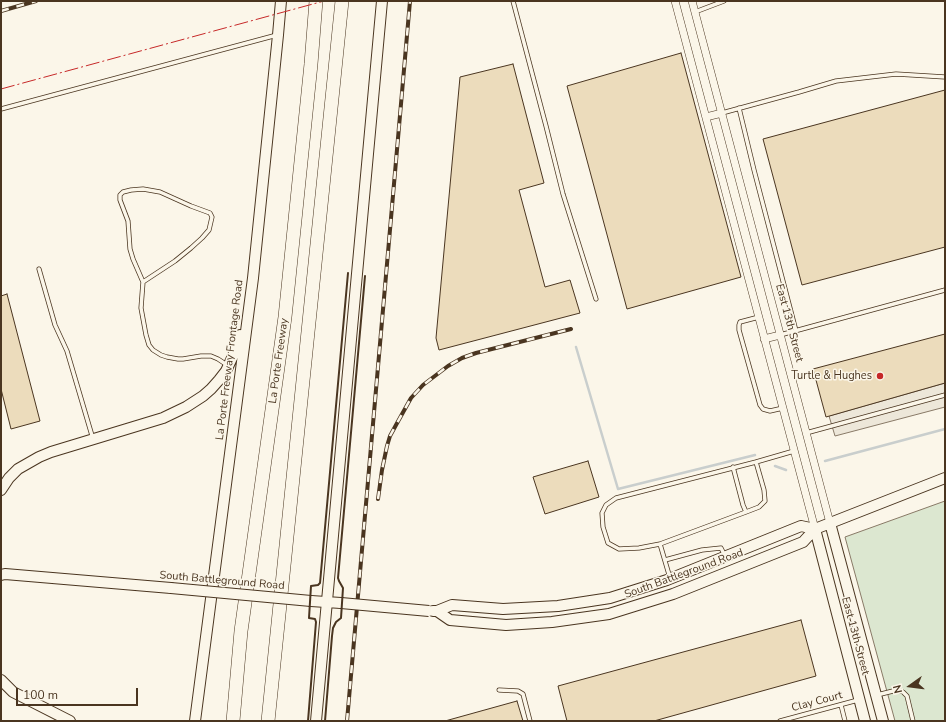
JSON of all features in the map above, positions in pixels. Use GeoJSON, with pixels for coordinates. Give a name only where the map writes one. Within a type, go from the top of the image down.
{"type":"FeatureCollection","features":[{"type":"Feature","properties":{"kind":"highway","name":"La Porte Freeway"},"geometry":{"type":"LineString","coordinates":[[233,721],[241,631],[285,317],[316,1]]}},
{"type":"Feature","properties":{"kind":"highway"},"geometry":{"type":"LineString","coordinates":[[268,721],[342,1]]}},
{"type":"Feature","properties":{"kind":"main road","name":"La Porte Freeway Frontage Road"},"geometry":{"type":"LineString","coordinates":[[195,721],[253,278],[281,1]]}},
{"type":"Feature","properties":{"kind":"main road"},"geometry":{"type":"LineString","coordinates":[[316,721],[382,1]]}},
{"type":"Feature","properties":{"kind":"main road"},"geometry":{"type":"LineString","coordinates":[[1,490],[18,469],[39,457],[164,418],[186,407],[203,396],[219,380],[228,366],[237,346],[253,278]]}},
{"type":"Feature","properties":{"kind":"main road","name":"South Battleground Road"},"geometry":{"type":"LineString","coordinates":[[433,611],[450,620],[506,625],[552,622],[609,614],[674,594],[803,542],[815,529],[945,478]]}},
{"type":"Feature","properties":{"kind":"main road","name":"East 13th Street"},"geometry":{"type":"LineString","coordinates":[[830,523],[883,721]]}},
{"type":"Feature","properties":{"kind":"main road","name":"South Battleground Road"},"geometry":{"type":"LineString","coordinates":[[2,574],[433,611],[452,605],[503,609],[558,606],[610,598],[671,579],[801,526],[815,529]]}},
{"type":"Feature","properties":{"kind":"main road","name":"East 13th Street"},"geometry":{"type":"LineString","coordinates":[[815,529],[865,721]]}},
{"type":"Feature","properties":{"kind":"main road"},"geometry":{"type":"LineString","coordinates":[[1,680],[13,692],[67,720]]}},
{"type":"Feature","properties":{"kind":"main road"},"geometry":{"type":"LineString","coordinates":[[859,700],[876,696]]}},
{"type":"Feature","properties":{"kind":"street","name":"East 13th Street"},"geometry":{"type":"LineString","coordinates":[[675,1],[815,529]]}},
{"type":"Feature","properties":{"kind":"street","name":"East 13th Street"},"geometry":{"type":"LineString","coordinates":[[692,1],[830,523]]}},
{"type":"Feature","properties":{"kind":"street"},"geometry":{"type":"LineString","coordinates":[[706,117],[722,113]]}},
{"type":"Feature","properties":{"kind":"street"},"geometry":{"type":"LineString","coordinates":[[764,339],[780,335]]}},
{"type":"Feature","properties":{"kind":"lane"},"geometry":{"type":"LineString","coordinates":[[513,1],[563,194],[596,299]]}},
{"type":"Feature","properties":{"kind":"lane"},"geometry":{"type":"LineString","coordinates":[[695,12],[724,1]]}},
{"type":"Feature","properties":{"kind":"lane"},"geometry":{"type":"LineString","coordinates":[[1,109],[278,35]]}},
{"type":"Feature","properties":{"kind":"lane"},"geometry":{"type":"LineString","coordinates":[[722,113],[836,81],[896,74],[945,77]]}},
{"type":"Feature","properties":{"kind":"lane"},"geometry":{"type":"LineString","coordinates":[[739,108],[796,331]]}},
{"type":"Feature","properties":{"kind":"lane"},"geometry":{"type":"LineString","coordinates":[[143,282],[176,261],[202,238],[208,230],[212,217],[210,213],[160,192],[143,189],[123,192],[120,195],[120,200],[128,221],[130,249],[143,282],[141,308],[146,335],[153,350],[161,355],[178,359],[211,356],[228,366]]}},
{"type":"Feature","properties":{"kind":"lane"},"geometry":{"type":"LineString","coordinates":[[39,269],[55,325],[68,351],[94,440]]}},
{"type":"Feature","properties":{"kind":"lane"},"geometry":{"type":"LineString","coordinates":[[780,335],[945,290]]}},
{"type":"Feature","properties":{"kind":"lane"},"geometry":{"type":"LineString","coordinates":[[759,317],[740,322],[738,326],[739,330],[760,406],[763,409],[770,411],[783,408]]}},
{"type":"Feature","properties":{"kind":"lane"},"geometry":{"type":"LineString","coordinates":[[806,433],[945,395]]}},
{"type":"Feature","properties":{"kind":"lane"},"geometry":{"type":"LineString","coordinates":[[756,462],[764,490],[765,501],[759,506],[660,544],[639,548],[618,549],[608,543],[603,526],[602,513],[606,505],[616,498],[794,451]]}},
{"type":"Feature","properties":{"kind":"lane"},"geometry":{"type":"LineString","coordinates":[[733,467],[746,512]]}},
{"type":"Feature","properties":{"kind":"lane"},"geometry":{"type":"LineString","coordinates":[[660,544],[671,579]]}},
{"type":"Feature","properties":{"kind":"lane"},"geometry":{"type":"LineString","coordinates":[[665,560],[702,550],[721,548],[725,556]]}},
{"type":"Feature","properties":{"kind":"lane"},"geometry":{"type":"LineString","coordinates":[[499,690],[518,691],[523,694],[530,721]]}},
{"type":"Feature","properties":{"kind":"lane"},"geometry":{"type":"LineString","coordinates":[[876,696],[897,690],[903,692],[907,696],[913,721]]}},
{"type":"Feature","properties":{"kind":"lane","name":"Clay Court"},"geometry":{"type":"LineString","coordinates":[[780,721],[859,700]]}},
{"type":"Feature","properties":{"kind":"lane"},"geometry":{"type":"LineString","coordinates":[[841,705],[845,721]]}},
{"type":"Feature","properties":{"kind":"green space"},"geometry":{"type":"Polygon","coordinates":[[[945,501],[945,721],[895,721],[845,537],[945,501]]]}},
{"type":"Feature","properties":{"kind":"shaded area"},"geometry":{"type":"Polygon","coordinates":[[[945,383],[945,407],[835,436],[829,416],[945,383]]]}},
{"type":"Feature","properties":{"kind":"building"},"geometry":{"type":"Polygon","coordinates":[[[681,53],[741,277],[627,309],[567,86],[681,53]]]}},
{"type":"Feature","properties":{"kind":"building"},"geometry":{"type":"Polygon","coordinates":[[[513,64],[544,183],[519,190],[545,287],[570,280],[580,313],[439,350],[436,338],[460,77],[513,64]]]}},
{"type":"Feature","properties":{"kind":"building"},"geometry":{"type":"Polygon","coordinates":[[[945,90],[945,247],[802,285],[763,139],[945,90]]]}},
{"type":"Feature","properties":{"kind":"building"},"geometry":{"type":"Polygon","coordinates":[[[7,294],[40,421],[11,429],[1,389],[1,296],[7,294]]]}},
{"type":"Feature","properties":{"kind":"building","name":"Turtle & Hughes"},"geometry":{"type":"Polygon","coordinates":[[[945,334],[945,383],[826,417],[813,369],[945,334]]]}},
{"type":"Feature","properties":{"kind":"building"},"geometry":{"type":"Polygon","coordinates":[[[588,461],[599,497],[545,514],[533,477],[588,461]]]}},
{"type":"Feature","properties":{"kind":"building"},"geometry":{"type":"Polygon","coordinates":[[[801,620],[816,676],[654,721],[567,721],[558,686],[801,620]]]}},
{"type":"Feature","properties":{"kind":"building"},"geometry":{"type":"Polygon","coordinates":[[[517,701],[523,721],[445,721],[517,701]]]}},
{"type":"Feature","properties":{"kind":"waterway"},"geometry":{"type":"LineString","coordinates":[[576,347],[618,489],[755,455]]}},
{"type":"Feature","properties":{"kind":"waterway"},"geometry":{"type":"LineString","coordinates":[[825,461],[945,429]]}},
{"type":"Feature","properties":{"kind":"waterway"},"geometry":{"type":"LineString","coordinates":[[775,466],[786,470]]}},
{"type":"Feature","properties":{"kind":"railway"},"geometry":{"type":"LineString","coordinates":[[1,11],[36,1]]}},
{"type":"Feature","properties":{"kind":"railway"},"geometry":{"type":"LineString","coordinates":[[347,721],[410,1]]}},
{"type":"Feature","properties":{"kind":"railway"},"geometry":{"type":"LineString","coordinates":[[378,499],[382,470],[390,436],[411,398],[423,385],[448,366],[462,358],[476,353],[571,329]]}},
{"type":"Feature","properties":{"kind":"wall"},"geometry":{"type":"LineString","coordinates":[[308,721],[316,622],[315,619],[309,618],[311,586],[318,585],[320,583],[348,273]]}},
{"type":"Feature","properties":{"kind":"wall"},"geometry":{"type":"LineString","coordinates":[[325,721],[333,628],[336,622],[341,618],[343,588],[338,578],[365,276]]}},
{"type":"Feature","properties":{"kind":"power"},"geometry":{"type":"LineString","coordinates":[[1,89],[324,1]]}},
{"type":"Feature","properties":{"kind":"place","name":"Turtle & Hughes"},"geometry":{"type":"Point","coordinates":[880,376]}}]}
